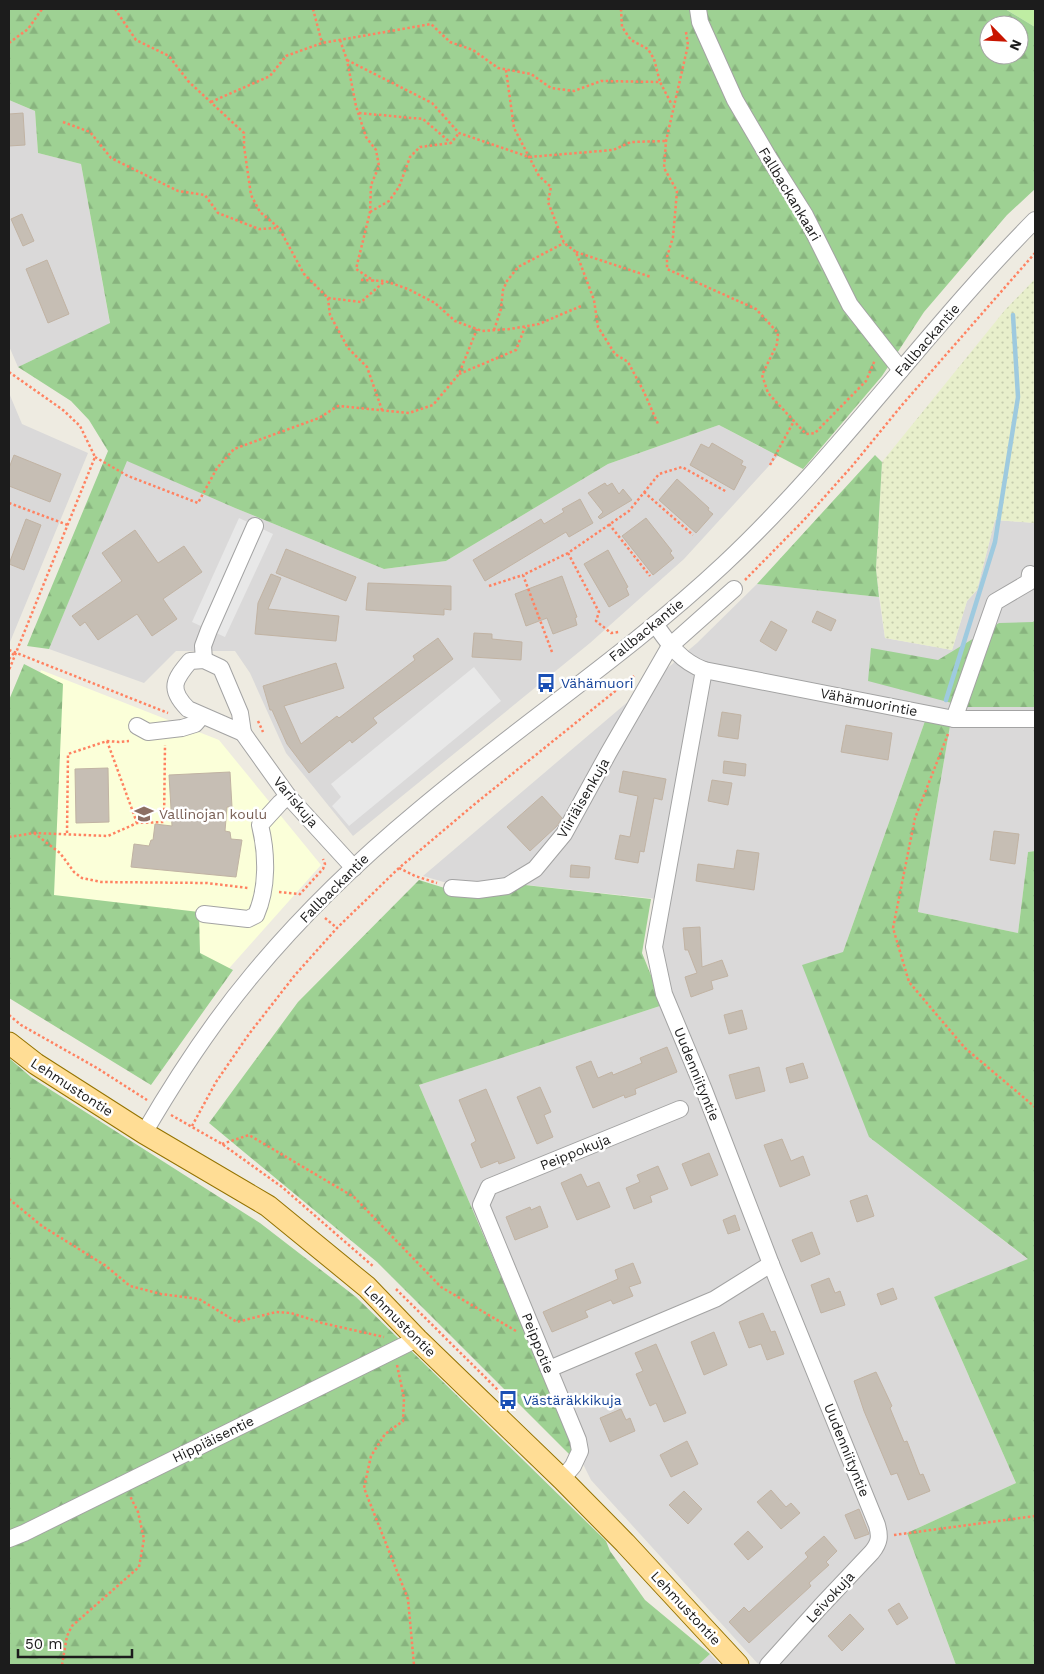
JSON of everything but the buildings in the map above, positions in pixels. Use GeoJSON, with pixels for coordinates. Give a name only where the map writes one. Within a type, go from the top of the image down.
{"type":"FeatureCollection","features":[{"type":"Feature","properties":{"kind":"main road","name":"Lehmustontie"},"geometry":{"type":"LineString","coordinates":[[9,1043],[36,1064],[144,1134],[268,1206],[367,1287],[417,1339],[562,1479],[738,1665]]}},
{"type":"Feature","properties":{"kind":"street","name":"Fallbackankaari"},"geometry":{"type":"LineString","coordinates":[[698,9],[700,22],[735,100],[805,215],[850,305],[901,370]]}},
{"type":"Feature","properties":{"kind":"street","name":"Fallbackantie"},"geometry":{"type":"LineString","coordinates":[[144,1134],[198,1046],[252,975],[313,907],[418,810],[655,624],[726,562],[789,499],[1010,245],[1035,220]]}},
{"type":"Feature","properties":{"kind":"street"},"geometry":{"type":"LineString","coordinates":[[204,660],[203,646],[209,630],[255,526]]}},
{"type":"Feature","properties":{"kind":"street"},"geometry":{"type":"LineString","coordinates":[[954,718],[996,602],[1029,582],[1030,574]]}},
{"type":"Feature","properties":{"kind":"street","name":"Viiriäisenkuja"},"geometry":{"type":"LineString","coordinates":[[452,888],[478,890],[506,886],[535,869],[564,834],[670,646],[734,589]]}},
{"type":"Feature","properties":{"kind":"street"},"geometry":{"type":"LineString","coordinates":[[655,624],[670,646],[690,664],[704,670]]}},
{"type":"Feature","properties":{"kind":"street"},"geometry":{"type":"LineString","coordinates":[[204,660],[221,668],[240,713],[242,733],[188,709],[182,703],[175,688],[177,676],[190,661],[204,660]]}},
{"type":"Feature","properties":{"kind":"street","name":"Vähämuorintie"},"geometry":{"type":"LineString","coordinates":[[704,670],[954,718],[1035,719]]}},
{"type":"Feature","properties":{"kind":"street","name":"Uudenniityntie"},"geometry":{"type":"LineString","coordinates":[[704,670],[654,947],[664,994],[879,1530]]}},
{"type":"Feature","properties":{"kind":"street"},"geometry":{"type":"LineString","coordinates":[[137,733],[182,728],[195,724],[202,716]]}},
{"type":"Feature","properties":{"kind":"street","name":"Variskuja"},"geometry":{"type":"LineString","coordinates":[[242,733],[288,796],[354,868]]}},
{"type":"Feature","properties":{"kind":"street"},"geometry":{"type":"LineString","coordinates":[[204,914],[248,919],[256,915],[264,890],[265,846],[260,825],[288,796]]}},
{"type":"Feature","properties":{"kind":"street","name":"Peippokuja"},"geometry":{"type":"LineString","coordinates":[[481,1205],[488,1187],[680,1109]]}},
{"type":"Feature","properties":{"kind":"street","name":"Peippotie"},"geometry":{"type":"LineString","coordinates":[[481,1205],[578,1440],[580,1451],[562,1479]]}},
{"type":"Feature","properties":{"kind":"street"},"geometry":{"type":"LineString","coordinates":[[548,1369],[715,1299],[771,1264]]}},
{"type":"Feature","properties":{"kind":"street","name":"Hippiäisentie"},"geometry":{"type":"LineString","coordinates":[[9,1539],[417,1339]]}},
{"type":"Feature","properties":{"kind":"street","name":"Leivokuja"},"geometry":{"type":"LineString","coordinates":[[768,1665],[872,1552],[878,1544],[879,1530]]}},
{"type":"Feature","properties":{"kind":"path"},"geometry":{"type":"LineString","coordinates":[[9,43],[28,29],[42,9]]}},
{"type":"Feature","properties":{"kind":"path"},"geometry":{"type":"LineString","coordinates":[[115,9],[136,40],[169,56],[188,81],[244,133],[250,195],[260,212],[279,228],[304,274],[328,298],[361,302],[385,281]]}},
{"type":"Feature","properties":{"kind":"path"},"geometry":{"type":"LineString","coordinates":[[313,9],[322,43]]}},
{"type":"Feature","properties":{"kind":"path"},"geometry":{"type":"LineString","coordinates":[[621,9],[622,27],[632,40],[648,49],[654,58],[660,82],[673,106]]}},
{"type":"Feature","properties":{"kind":"path"},"geometry":{"type":"LineString","coordinates":[[211,102],[270,76],[286,56],[322,43],[431,24],[450,42],[472,50],[498,68],[530,74],[551,88],[574,91],[601,81],[660,82]]}},
{"type":"Feature","properties":{"kind":"path"},"geometry":{"type":"LineString","coordinates":[[685,27],[688,45],[666,141],[664,168],[677,191],[673,237],[667,257],[667,269],[747,303],[756,309],[778,333],[777,344],[762,375],[768,393],[806,434],[815,433],[866,381],[882,345]]}},
{"type":"Feature","properties":{"kind":"path"},"geometry":{"type":"LineString","coordinates":[[340,40],[347,60],[358,113],[366,137],[376,150],[379,166],[371,185],[370,212],[356,268],[374,280]]}},
{"type":"Feature","properties":{"kind":"path"},"geometry":{"type":"LineString","coordinates":[[347,60],[432,103],[459,133],[529,157],[613,150],[631,142],[666,141]]}},
{"type":"Feature","properties":{"kind":"path"},"geometry":{"type":"LineString","coordinates":[[506,70],[514,128],[539,176],[551,187],[548,202],[564,243],[576,252],[651,277]]}},
{"type":"Feature","properties":{"kind":"path"},"geometry":{"type":"LineString","coordinates":[[358,113],[423,119],[451,143]]}},
{"type":"Feature","properties":{"kind":"path"},"geometry":{"type":"LineString","coordinates":[[63,122],[90,132],[111,158],[178,191],[205,195],[218,213],[259,229],[279,228]]}},
{"type":"Feature","properties":{"kind":"path"},"geometry":{"type":"LineString","coordinates":[[370,212],[389,201],[398,188],[410,156],[420,147],[451,143],[459,133]]}},
{"type":"Feature","properties":{"kind":"path"},"geometry":{"type":"LineString","coordinates":[[494,330],[501,310],[503,290],[507,281],[518,267],[564,243]]}},
{"type":"Feature","properties":{"kind":"path"},"geometry":{"type":"LineString","coordinates":[[576,252],[594,300],[598,327],[615,354],[628,362],[658,424]]}},
{"type":"Feature","properties":{"kind":"path"},"geometry":{"type":"LineString","coordinates":[[734,589],[803,521],[1035,253]]}},
{"type":"Feature","properties":{"kind":"path"},"geometry":{"type":"LineString","coordinates":[[361,280],[385,281],[408,289],[435,303],[455,321],[482,331],[539,324],[581,306]]}},
{"type":"Feature","properties":{"kind":"path"},"geometry":{"type":"LineString","coordinates":[[328,298],[330,316],[348,348],[367,367],[382,410]]}},
{"type":"Feature","properties":{"kind":"path"},"geometry":{"type":"LineString","coordinates":[[459,374],[516,350],[526,326]]}},
{"type":"Feature","properties":{"kind":"path"},"geometry":{"type":"LineString","coordinates":[[9,372],[69,415],[80,426],[95,457],[128,476],[198,504],[217,468],[234,449],[319,418],[338,406],[410,413],[434,405],[459,374],[477,329]]}},
{"type":"Feature","properties":{"kind":"path"},"geometry":{"type":"LineString","coordinates":[[770,465],[794,421]]}},
{"type":"Feature","properties":{"kind":"path"},"geometry":{"type":"LineString","coordinates":[[9,670],[95,457]]}},
{"type":"Feature","properties":{"kind":"path"},"geometry":{"type":"LineString","coordinates":[[488,586],[523,575],[568,553],[629,510],[659,474],[682,466],[727,492]]}},
{"type":"Feature","properties":{"kind":"path"},"geometry":{"type":"LineString","coordinates":[[644,492],[693,535]]}},
{"type":"Feature","properties":{"kind":"path"},"geometry":{"type":"LineString","coordinates":[[9,504],[68,526]]}},
{"type":"Feature","properties":{"kind":"path"},"geometry":{"type":"LineString","coordinates":[[609,524],[650,576]]}},
{"type":"Feature","properties":{"kind":"path"},"geometry":{"type":"LineString","coordinates":[[568,553],[599,612],[596,621]]}},
{"type":"Feature","properties":{"kind":"path"},"geometry":{"type":"LineString","coordinates":[[523,575],[552,652]]}},
{"type":"Feature","properties":{"kind":"path"},"geometry":{"type":"LineString","coordinates":[[9,650],[168,713]]}},
{"type":"Feature","properties":{"kind":"path"},"geometry":{"type":"LineString","coordinates":[[9,658],[15,652]]}},
{"type":"Feature","properties":{"kind":"path"},"geometry":{"type":"LineString","coordinates":[[192,1126],[221,1074],[249,1034],[295,975],[337,928],[399,868],[476,803],[637,674]]}},
{"type":"Feature","properties":{"kind":"path"},"geometry":{"type":"LineString","coordinates":[[954,718],[915,818],[893,928],[909,982],[966,1048],[1035,1107]]}},
{"type":"Feature","properties":{"kind":"path"},"geometry":{"type":"LineString","coordinates":[[257,719],[265,737]]}},
{"type":"Feature","properties":{"kind":"path"},"geometry":{"type":"LineString","coordinates":[[67,833],[68,754],[107,740],[119,742],[137,733]]}},
{"type":"Feature","properties":{"kind":"path"},"geometry":{"type":"LineString","coordinates":[[107,740],[137,824]]}},
{"type":"Feature","properties":{"kind":"path"},"geometry":{"type":"LineString","coordinates":[[9,837],[34,833],[108,836],[137,824],[164,822],[165,744]]}},
{"type":"Feature","properties":{"kind":"path"},"geometry":{"type":"LineString","coordinates":[[34,833],[60,854],[74,872],[82,878],[101,882],[207,883],[299,895],[323,869],[324,859],[317,847],[326,839]]}},
{"type":"Feature","properties":{"kind":"path"},"geometry":{"type":"LineString","coordinates":[[399,868],[415,876],[452,888]]}},
{"type":"Feature","properties":{"kind":"path"},"geometry":{"type":"LineString","coordinates":[[9,1015],[21,1025],[97,1068],[132,1091]]}},
{"type":"Feature","properties":{"kind":"path"},"geometry":{"type":"LineString","coordinates":[[222,1144],[250,1135],[354,1197],[441,1287],[538,1344]]}},
{"type":"Feature","properties":{"kind":"path"},"geometry":{"type":"LineString","coordinates":[[9,1200],[42,1226],[106,1266],[130,1286],[161,1294],[199,1298],[237,1322],[276,1312],[291,1313],[322,1323],[387,1338],[394,1350],[404,1398],[403,1421],[384,1434],[372,1456],[364,1488],[408,1599],[414,1665]]}},
{"type":"Feature","properties":{"kind":"path"},"geometry":{"type":"LineString","coordinates":[[62,1665],[67,1636],[72,1626],[138,1567],[144,1539],[138,1512],[124,1483]]}},
{"type":"Feature","properties":{"kind":"path"},"geometry":{"type":"LineString","coordinates":[[879,1530],[1035,1516]]}},
{"type":"Feature","properties":{"kind":"shaded area"},"geometry":{"type":"Polygon","coordinates":[[[9,100],[35,111],[38,153],[81,164],[110,324],[18,367],[9,346],[9,100]]]}},
{"type":"Feature","properties":{"kind":"shaded area"},"geometry":{"type":"Polygon","coordinates":[[[1035,279],[1035,523],[995,520],[977,590],[967,601],[952,650],[885,638],[876,569],[882,462],[1005,310],[1035,279]]]}},
{"type":"Feature","properties":{"kind":"shaded area"},"geometry":{"type":"Polygon","coordinates":[[[9,393],[22,424],[88,453],[10,642],[9,641],[9,393]]]}},
{"type":"Feature","properties":{"kind":"shaded area"},"geometry":{"type":"Polygon","coordinates":[[[719,425],[778,456],[684,559],[590,643],[353,836],[286,753],[250,673],[235,651],[176,651],[144,683],[49,649],[126,460],[235,508],[384,569],[446,561],[608,464],[719,425]]]}},
{"type":"Feature","properties":{"kind":"shaded area"},"geometry":{"type":"Polygon","coordinates":[[[239,518],[273,534],[225,637],[192,622],[239,518]]]}},
{"type":"Feature","properties":{"kind":"shaded area"},"geometry":{"type":"Polygon","coordinates":[[[995,520],[1035,523],[1035,851],[1028,852],[1018,933],[918,912],[950,726],[925,721],[843,952],[869,1137],[1029,1260],[934,1297],[1016,1483],[907,1533],[956,1665],[759,1665],[591,1480],[574,1446],[419,1085],[663,1005],[658,947],[667,900],[507,883],[454,885],[423,876],[697,643],[757,584],[879,597],[885,638],[952,650],[967,601],[977,590],[995,520]]]}},
{"type":"Feature","properties":{"kind":"shaded area"},"geometry":{"type":"Polygon","coordinates":[[[474,667],[501,701],[349,826],[332,806],[341,797],[331,784],[474,667]]]}},
{"type":"Feature","properties":{"kind":"shaded area","name":"Vallinojan koulu"},"geometry":{"type":"Polygon","coordinates":[[[41,670],[219,740],[321,865],[208,992],[74,1008],[9,762],[41,670]]]}},
{"type":"Feature","properties":{"kind":"shaded area"},"geometry":{"type":"Polygon","coordinates":[[[710,1654],[720,1665],[698,1665],[710,1654]]]}},
{"type":"Feature","properties":{"kind":"green space"},"geometry":{"type":"Polygon","coordinates":[[[9,9],[1005,9],[1015,15],[979,15],[979,65],[1029,65],[1029,23],[1035,27],[1035,189],[1007,215],[924,312],[882,376],[803,469],[719,425],[608,464],[446,561],[384,569],[127,461],[49,649],[27,646],[108,451],[89,420],[71,401],[18,367],[110,323],[81,164],[38,153],[35,111],[9,100],[9,9]]]}},
{"type":"Feature","properties":{"kind":"green space"},"geometry":{"type":"Polygon","coordinates":[[[1005,9],[1035,9],[1035,27],[1029,23],[1029,15],[1015,15],[1005,9]]]}},
{"type":"Feature","properties":{"kind":"green space"},"geometry":{"type":"Polygon","coordinates":[[[875,455],[882,462],[876,569],[879,597],[757,584],[875,455]]]}},
{"type":"Feature","properties":{"kind":"green space"},"geometry":{"type":"Polygon","coordinates":[[[1035,620],[1035,707],[967,707],[868,681],[871,648],[938,660],[999,623],[1033,622],[1035,620]]]}},
{"type":"Feature","properties":{"kind":"green space"},"geometry":{"type":"Polygon","coordinates":[[[24,664],[63,684],[54,895],[199,912],[200,953],[233,970],[151,1085],[9,998],[9,700],[24,664]]]}},
{"type":"Feature","properties":{"kind":"green space"},"geometry":{"type":"Polygon","coordinates":[[[925,721],[950,726],[918,912],[1018,933],[1028,852],[1035,851],[1035,1665],[956,1665],[907,1533],[1016,1483],[934,1297],[1028,1259],[869,1137],[802,965],[843,952],[925,721]]]}},
{"type":"Feature","properties":{"kind":"green space"},"geometry":{"type":"Polygon","coordinates":[[[419,880],[451,890],[516,884],[651,899],[642,953],[663,1005],[419,1085],[574,1446],[569,1454],[377,1262],[209,1123],[298,1002],[419,880]]]}},
{"type":"Feature","properties":{"kind":"green space"},"geometry":{"type":"Polygon","coordinates":[[[9,1058],[32,1078],[260,1223],[356,1297],[606,1541],[610,1551],[645,1600],[710,1654],[698,1665],[9,1665],[9,1058]]]}},
{"type":"Feature","properties":{"kind":"waterway"},"geometry":{"type":"LineString","coordinates":[[946,700],[995,542],[1018,397],[1013,315]]}},
{"type":"Feature","properties":{"kind":"place","name":"Vähämuori"},"geometry":{"type":"Point","coordinates":[546,683]}},
{"type":"Feature","properties":{"kind":"place","name":"Vallinojan koulu"},"geometry":{"type":"Point","coordinates":[144,814]}},
{"type":"Feature","properties":{"kind":"place","name":"Västäräkkikuja"},"geometry":{"type":"Point","coordinates":[508,1400]}}]}
